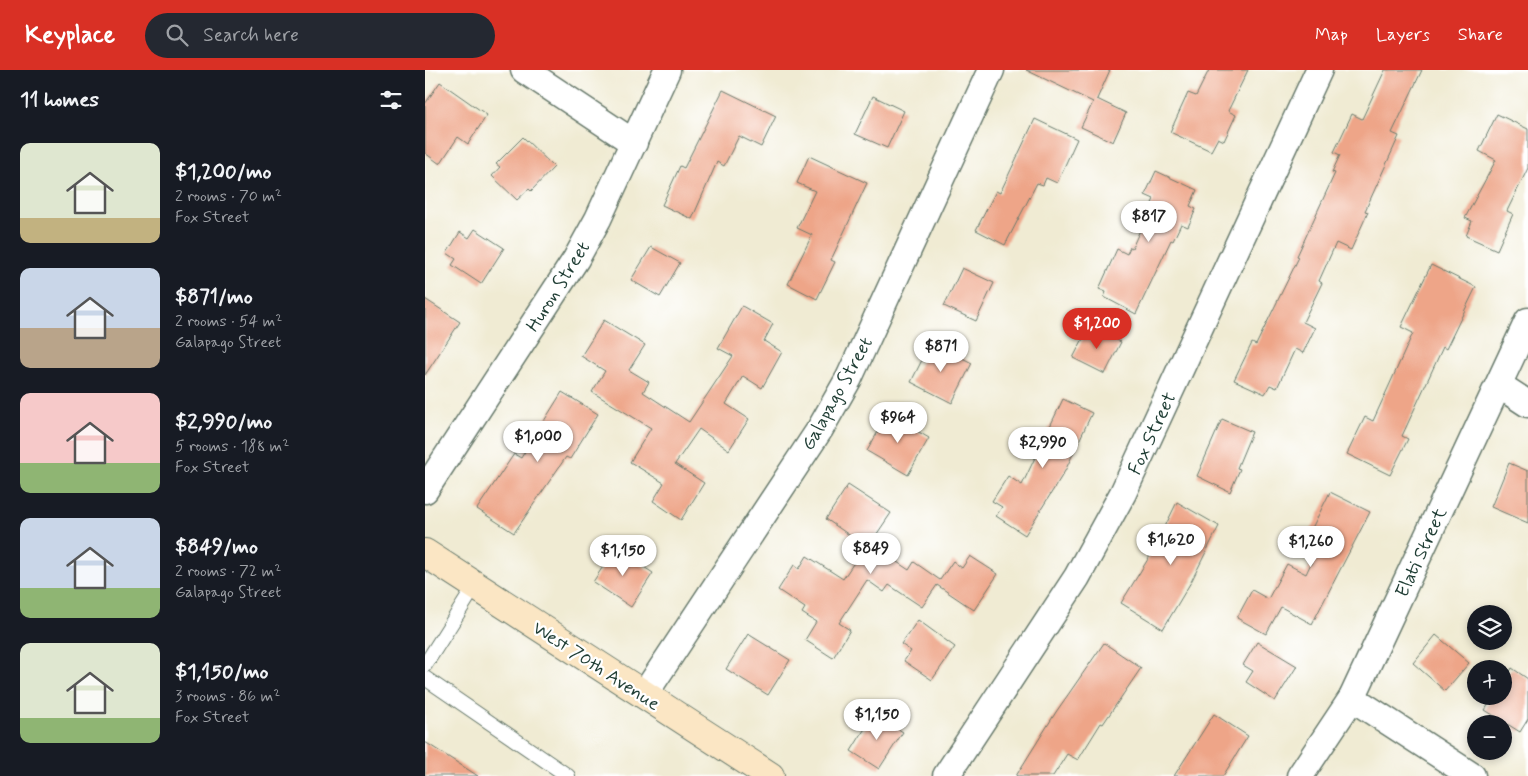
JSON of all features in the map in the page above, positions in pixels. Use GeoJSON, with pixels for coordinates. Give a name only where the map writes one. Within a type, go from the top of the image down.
{"type":"FeatureCollection","features":[{"type":"Feature","properties":{"kind":"main road","name":"West 70th Avenue"},"geometry":{"type":"LineString","coordinates":[[425,553],[644,695],[755,773]]}},
{"type":"Feature","properties":{"kind":"street"},"geometry":{"type":"LineString","coordinates":[[524,70],[633,143]]}},
{"type":"Feature","properties":{"kind":"street","name":"Huron Street"},"geometry":{"type":"LineString","coordinates":[[425,490],[576,259],[598,219],[667,70]]}},
{"type":"Feature","properties":{"kind":"street","name":"Galapago Street"},"geometry":{"type":"LineString","coordinates":[[644,695],[820,429],[849,378],[991,70]]}},
{"type":"Feature","properties":{"kind":"street","name":"Fox Street"},"geometry":{"type":"LineString","coordinates":[[946,776],[1077,577],[1123,492],[1319,70]]}},
{"type":"Feature","properties":{"kind":"street","name":"Elati Street"},"geometry":{"type":"LineString","coordinates":[[1301,776],[1352,698],[1528,321]]}},
{"type":"Feature","properties":{"kind":"street"},"geometry":{"type":"LineString","coordinates":[[1499,385],[1528,404]]}},
{"type":"Feature","properties":{"kind":"street"},"geometry":{"type":"LineString","coordinates":[[1352,698],[1472,776]]}},
{"type":"Feature","properties":{"kind":"lane"},"geometry":{"type":"LineString","coordinates":[[425,665],[475,586]]}},
{"type":"Feature","properties":{"kind":"lane"},"geometry":{"type":"LineString","coordinates":[[425,678],[568,776]]}},
{"type":"Feature","properties":{"kind":"building"},"geometry":{"type":"Polygon","coordinates":[[[1026,70],[1110,70],[1097,99],[1126,113],[1113,142],[1081,127],[1093,102],[1026,70]]]}},
{"type":"Feature","properties":{"kind":"building"},"geometry":{"type":"Polygon","coordinates":[[[1209,70],[1248,70],[1228,111],[1236,115],[1224,141],[1218,138],[1211,151],[1170,132],[1188,93],[1196,96],[1209,70]]]}},
{"type":"Feature","properties":{"kind":"building"},"geometry":{"type":"Polygon","coordinates":[[[1385,70],[1422,70],[1392,133],[1399,136],[1365,211],[1368,212],[1351,250],[1336,243],[1319,281],[1322,283],[1303,322],[1315,328],[1303,353],[1295,349],[1277,388],[1270,385],[1265,394],[1234,380],[1252,343],[1256,345],[1299,257],[1297,256],[1335,173],[1332,172],[1340,155],[1334,152],[1352,114],[1362,119],[1385,70]]]}},
{"type":"Feature","properties":{"kind":"building"},"geometry":{"type":"Polygon","coordinates":[[[440,82],[487,115],[468,144],[458,137],[440,164],[425,153],[425,104],[440,82]]]}},
{"type":"Feature","properties":{"kind":"building"},"geometry":{"type":"Polygon","coordinates":[[[723,90],[776,116],[761,147],[739,136],[724,166],[717,162],[692,219],[662,205],[680,166],[684,168],[723,90]]]}},
{"type":"Feature","properties":{"kind":"building"},"geometry":{"type":"Polygon","coordinates":[[[873,96],[904,111],[887,148],[855,134],[873,96]]]}},
{"type":"Feature","properties":{"kind":"building"},"geometry":{"type":"Polygon","coordinates":[[[1497,114],[1528,129],[1528,168],[1507,211],[1513,214],[1497,250],[1466,236],[1472,221],[1465,218],[1496,160],[1479,151],[1497,114]]]}},
{"type":"Feature","properties":{"kind":"building"},"geometry":{"type":"Polygon","coordinates":[[[1035,119],[1077,139],[1057,183],[1046,178],[1043,185],[1037,183],[1005,245],[976,230],[996,191],[1000,193],[1035,119]]]}},
{"type":"Feature","properties":{"kind":"building"},"geometry":{"type":"Polygon","coordinates":[[[523,137],[554,167],[531,191],[529,189],[517,200],[492,176],[500,167],[496,164],[523,137]]]}},
{"type":"Feature","properties":{"kind":"building"},"geometry":{"type":"Polygon","coordinates":[[[809,156],[867,183],[831,260],[835,262],[817,299],[788,284],[812,235],[797,228],[815,191],[797,183],[809,156]]]}},
{"type":"Feature","properties":{"kind":"building"},"geometry":{"type":"Polygon","coordinates":[[[1156,171],[1197,190],[1190,206],[1196,209],[1188,227],[1181,224],[1173,241],[1171,240],[1136,314],[1104,297],[1106,292],[1099,289],[1117,249],[1127,254],[1130,247],[1132,248],[1154,199],[1145,195],[1156,171]]]}},
{"type":"Feature","properties":{"kind":"building"},"geometry":{"type":"Polygon","coordinates":[[[475,229],[504,248],[481,284],[452,265],[456,259],[447,253],[460,232],[469,238],[475,229]]]}},
{"type":"Feature","properties":{"kind":"building"},"geometry":{"type":"Polygon","coordinates":[[[651,247],[680,263],[660,297],[631,280],[651,247]]]}},
{"type":"Feature","properties":{"kind":"building"},"geometry":{"type":"Polygon","coordinates":[[[1431,265],[1476,287],[1446,349],[1443,347],[1402,436],[1408,439],[1390,475],[1347,454],[1365,417],[1373,421],[1413,333],[1401,327],[1431,265]]]}},
{"type":"Feature","properties":{"kind":"building"},"geometry":{"type":"Polygon","coordinates":[[[962,268],[994,283],[976,321],[944,306],[962,268]]]}},
{"type":"Feature","properties":{"kind":"building"},"geometry":{"type":"Polygon","coordinates":[[[425,299],[460,322],[425,375],[425,299]]]}},
{"type":"Feature","properties":{"kind":"building"},"geometry":{"type":"Polygon","coordinates":[[[742,306],[773,324],[764,341],[782,352],[762,388],[743,376],[726,404],[749,419],[729,450],[699,429],[675,464],[704,483],[681,520],[653,501],[664,483],[630,462],[651,428],[592,392],[605,371],[581,356],[604,320],[645,345],[629,370],[649,382],[643,392],[689,422],[733,356],[718,348],[742,306]]]}},
{"type":"Feature","properties":{"kind":"building"},"geometry":{"type":"Polygon","coordinates":[[[1089,327],[1121,342],[1105,374],[1073,358],[1089,327]]]}},
{"type":"Feature","properties":{"kind":"building"},"geometry":{"type":"Polygon","coordinates":[[[931,342],[972,363],[952,403],[911,382],[931,342]]]}},
{"type":"Feature","properties":{"kind":"building"},"geometry":{"type":"Polygon","coordinates":[[[562,392],[598,414],[570,459],[566,457],[514,533],[477,509],[514,454],[521,458],[562,392]]]}},
{"type":"Feature","properties":{"kind":"building"},"geometry":{"type":"Polygon","coordinates":[[[1063,399],[1092,413],[1065,471],[1025,535],[996,516],[1002,507],[992,501],[1008,476],[1022,485],[1063,399]]]}},
{"type":"Feature","properties":{"kind":"building"},"geometry":{"type":"Polygon","coordinates":[[[888,414],[929,438],[908,475],[867,451],[888,414]]]}},
{"type":"Feature","properties":{"kind":"building"},"geometry":{"type":"Polygon","coordinates":[[[1222,419],[1252,432],[1237,468],[1240,469],[1230,492],[1197,476],[1222,419]]]}},
{"type":"Feature","properties":{"kind":"building"},"geometry":{"type":"Polygon","coordinates":[[[1509,463],[1528,471],[1528,523],[1491,507],[1509,463]]]}},
{"type":"Feature","properties":{"kind":"building"},"geometry":{"type":"Polygon","coordinates":[[[848,485],[891,513],[870,544],[909,570],[914,562],[940,580],[953,561],[962,568],[970,556],[998,574],[974,610],[937,585],[922,607],[889,585],[884,592],[867,580],[839,623],[850,630],[833,658],[805,640],[816,622],[802,613],[805,608],[778,590],[794,565],[799,569],[807,556],[843,579],[865,546],[826,519],[848,485]]]}},
{"type":"Feature","properties":{"kind":"building"},"geometry":{"type":"Polygon","coordinates":[[[1330,492],[1370,512],[1312,624],[1281,607],[1266,634],[1237,618],[1252,590],[1268,599],[1287,564],[1306,574],[1323,538],[1310,532],[1330,492]]]}},
{"type":"Feature","properties":{"kind":"building"},"geometry":{"type":"Polygon","coordinates":[[[1177,502],[1219,526],[1191,582],[1163,629],[1121,603],[1153,551],[1177,502]]]}},
{"type":"Feature","properties":{"kind":"building"},"geometry":{"type":"Polygon","coordinates":[[[615,548],[653,573],[631,607],[593,582],[615,548]]]}},
{"type":"Feature","properties":{"kind":"building"},"geometry":{"type":"Polygon","coordinates":[[[918,620],[955,647],[932,680],[904,661],[911,651],[901,644],[918,620]]]}},
{"type":"Feature","properties":{"kind":"building"},"geometry":{"type":"Polygon","coordinates":[[[748,634],[790,660],[768,695],[726,669],[748,634]]]}},
{"type":"Feature","properties":{"kind":"building"},"geometry":{"type":"Polygon","coordinates":[[[1436,635],[1467,661],[1467,665],[1445,691],[1413,663],[1436,635]]]}},
{"type":"Feature","properties":{"kind":"building"},"geometry":{"type":"Polygon","coordinates":[[[1257,642],[1297,666],[1275,701],[1246,682],[1253,671],[1243,665],[1257,642]]]}},
{"type":"Feature","properties":{"kind":"building"},"geometry":{"type":"Polygon","coordinates":[[[1104,643],[1141,668],[1103,724],[1101,723],[1078,760],[1067,754],[1053,776],[1016,776],[1056,712],[1104,643]]]}},
{"type":"Feature","properties":{"kind":"building"},"geometry":{"type":"Polygon","coordinates":[[[1512,668],[1528,679],[1528,719],[1520,732],[1512,727],[1512,715],[1493,715],[1485,710],[1488,705],[1512,705],[1512,668]]]}},
{"type":"Feature","properties":{"kind":"building"},"geometry":{"type":"Polygon","coordinates":[[[874,714],[903,732],[879,769],[851,751],[874,714]]]}},
{"type":"Feature","properties":{"kind":"building"},"geometry":{"type":"Polygon","coordinates":[[[1214,714],[1248,736],[1223,776],[1174,776],[1214,714]]]}},
{"type":"Feature","properties":{"kind":"building"},"geometry":{"type":"Polygon","coordinates":[[[425,742],[478,776],[425,776],[425,742]]]}}]}
